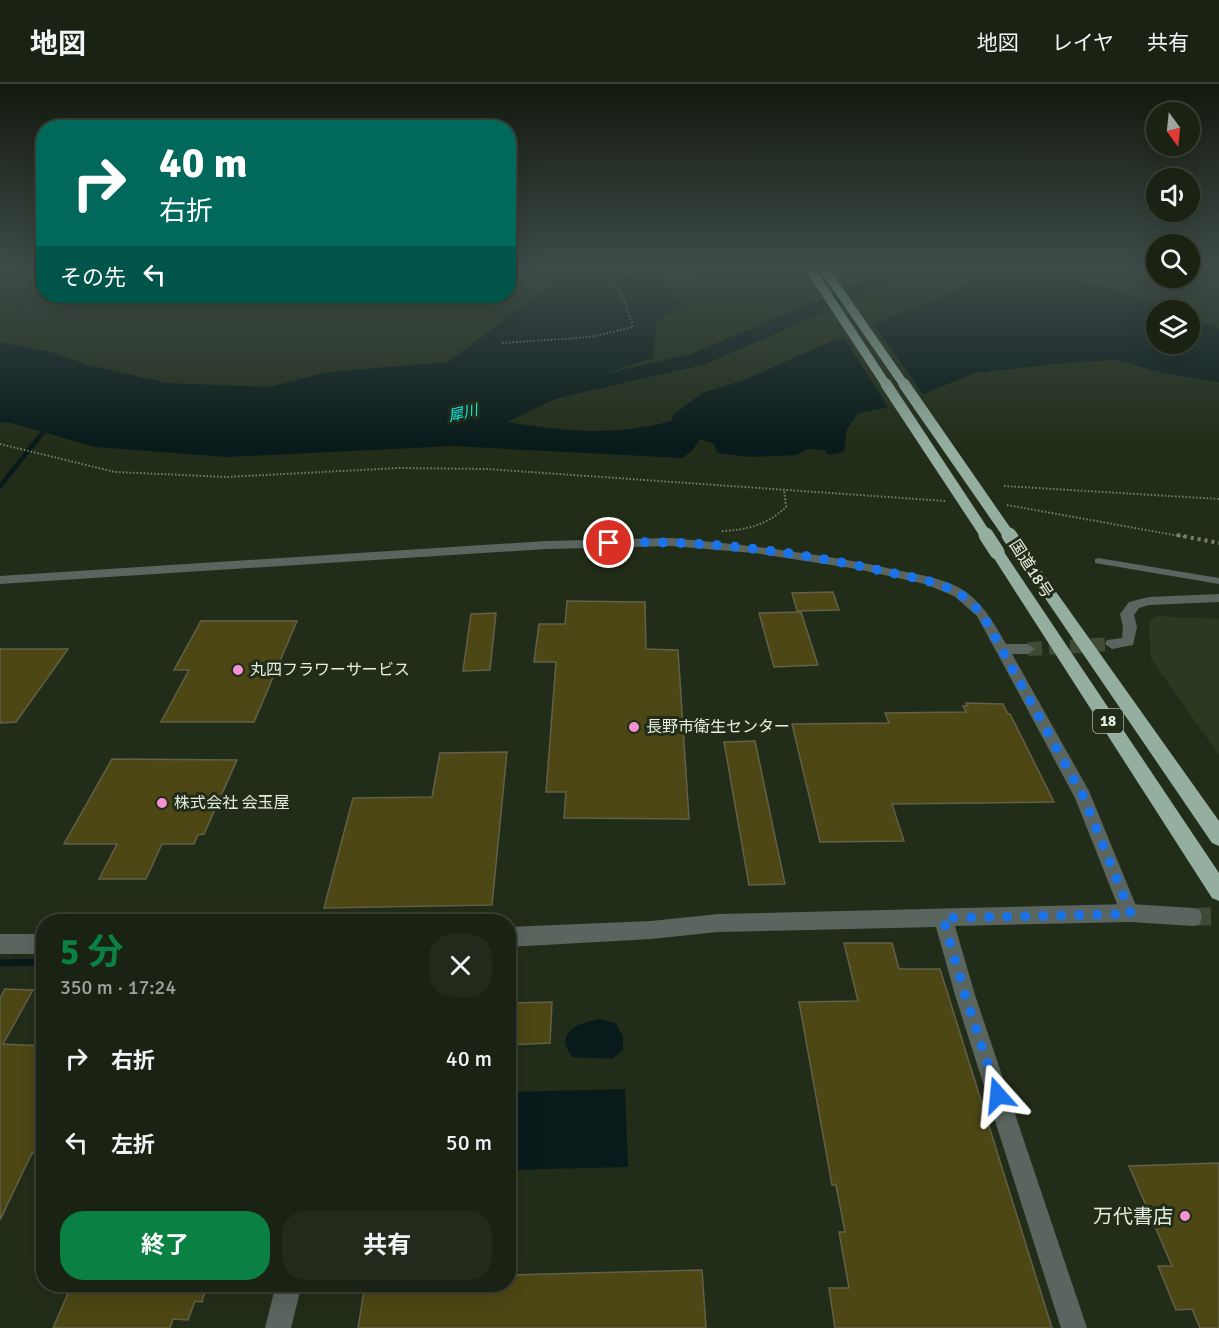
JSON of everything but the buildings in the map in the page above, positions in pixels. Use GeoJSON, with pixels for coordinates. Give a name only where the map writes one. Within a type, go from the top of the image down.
{"type":"FeatureCollection","features":[{"type":"Feature","properties":{"kind":"highway","name":"国道18号"},"geometry":{"type":"LineString","coordinates":[[848,327],[1219,891]]}},
{"type":"Feature","properties":{"kind":"highway","name":"国道18号"},"geometry":{"type":"LineString","coordinates":[[864,327],[1219,837]]}},
{"type":"Feature","properties":{"kind":"street"},"geometry":{"type":"LineString","coordinates":[[0,580],[547,545],[671,542],[754,549],[857,566],[928,581],[959,593],[982,614],[1083,796],[1131,914]]}},
{"type":"Feature","properties":{"kind":"street"},"geometry":{"type":"LineString","coordinates":[[1112,644],[1128,642],[1130,627],[1127,614],[1134,605],[1149,601],[1219,598]]}},
{"type":"Feature","properties":{"kind":"street"},"geometry":{"type":"LineString","coordinates":[[1002,649],[1028,649]]}},
{"type":"Feature","properties":{"kind":"street"},"geometry":{"type":"LineString","coordinates":[[516,937],[651,930],[718,923],[1131,914],[1193,917]]}},
{"type":"Feature","properties":{"kind":"street"},"geometry":{"type":"LineString","coordinates":[[943,918],[965,995],[1074,1328]]}},
{"type":"Feature","properties":{"kind":"street"},"geometry":{"type":"LineString","coordinates":[[0,944],[36,944]]}},
{"type":"Feature","properties":{"kind":"street"},"geometry":{"type":"LineString","coordinates":[[278,1328],[288,1292]]}},
{"type":"Feature","properties":{"kind":"lane"},"geometry":{"type":"LineString","coordinates":[[1098,561],[1219,581]]}},
{"type":"Feature","properties":{"kind":"path"},"geometry":{"type":"LineString","coordinates":[[502,343],[591,337],[633,327]]}},
{"type":"Feature","properties":{"kind":"path"},"geometry":{"type":"LineString","coordinates":[[0,444],[115,472],[171,476],[227,477],[399,468],[487,469],[950,501]]}},
{"type":"Feature","properties":{"kind":"path"},"geometry":{"type":"LineString","coordinates":[[1004,486],[1219,499]]}},
{"type":"Feature","properties":{"kind":"path"},"geometry":{"type":"LineString","coordinates":[[718,531],[741,531],[760,527],[786,507],[784,489]]}},
{"type":"Feature","properties":{"kind":"path"},"geometry":{"type":"LineString","coordinates":[[997,504],[1021,506],[1219,543]]}},
{"type":"Feature","properties":{"kind":"shaded area"},"geometry":{"type":"Polygon","coordinates":[[[1157,616],[1219,619],[1219,755],[1151,659],[1149,622],[1157,616]]]}},
{"type":"Feature","properties":{"kind":"water"},"geometry":{"type":"Polygon","coordinates":[[[495,327],[656,327],[653,358],[578,382],[572,391],[507,422],[569,430],[609,431],[671,421],[674,414],[702,393],[744,380],[867,327],[1146,327],[1146,354],[1200,354],[1200,327],[1215,327],[1219,331],[1219,382],[1163,373],[1117,360],[975,373],[891,407],[858,413],[847,429],[844,452],[828,455],[825,450],[807,449],[797,455],[751,457],[717,453],[714,444],[700,439],[692,451],[682,458],[453,446],[227,457],[95,447],[12,423],[0,422],[0,342],[51,352],[88,365],[167,383],[271,387],[327,372],[448,362],[495,327]]]}},
{"type":"Feature","properties":{"kind":"water"},"geometry":{"type":"Polygon","coordinates":[[[600,1019],[616,1023],[623,1037],[623,1050],[612,1059],[572,1057],[565,1041],[567,1035],[577,1026],[600,1019]]]}},
{"type":"Feature","properties":{"kind":"water"},"geometry":{"type":"Polygon","coordinates":[[[625,1089],[628,1167],[516,1170],[516,1092],[625,1089]]]}},
{"type":"Feature","properties":{"kind":"pier"},"geometry":{"type":"Polygon","coordinates":[[[859,327],[876,327],[925,397],[890,410],[842,334],[859,327]]]}},
{"type":"Feature","properties":{"kind":"waterway","name":"犀川"},"geometry":{"type":"LineString","coordinates":[[524,399],[698,359],[772,327]]}},
{"type":"Feature","properties":{"kind":"waterway"},"geometry":{"type":"LineString","coordinates":[[0,486],[48,426]]}},
{"type":"Feature","properties":{"kind":"waterway"},"geometry":{"type":"LineString","coordinates":[[0,963],[36,962]]}},
{"type":"Feature","properties":{"kind":"tunnel"},"geometry":{"type":"LineString","coordinates":[[1028,649],[1112,644]]}},
{"type":"Feature","properties":{"kind":"tunnel"},"geometry":{"type":"LineString","coordinates":[[1193,917],[1219,916]]}},
{"type":"Feature","properties":{"kind":"place","name":"丸四フラワーサービス"},"geometry":{"type":"Point","coordinates":[238,670]}},
{"type":"Feature","properties":{"kind":"place","name":"長野市衛生センター"},"geometry":{"type":"Point","coordinates":[634,727]}},
{"type":"Feature","properties":{"kind":"place","name":"株式会社 会玉屋"},"geometry":{"type":"Point","coordinates":[162,803]}},
{"type":"Feature","properties":{"kind":"place","name":"万代書店"},"geometry":{"type":"Point","coordinates":[1185,1216]}},
{"type":"Feature","properties":{"kind":"route"},"geometry":{"type":"LineString","coordinates":[[609,543],[671,542],[754,549],[857,566],[928,581],[959,593],[982,614],[1083,796],[1131,914],[943,918],[965,995],[998,1095]]}}]}
